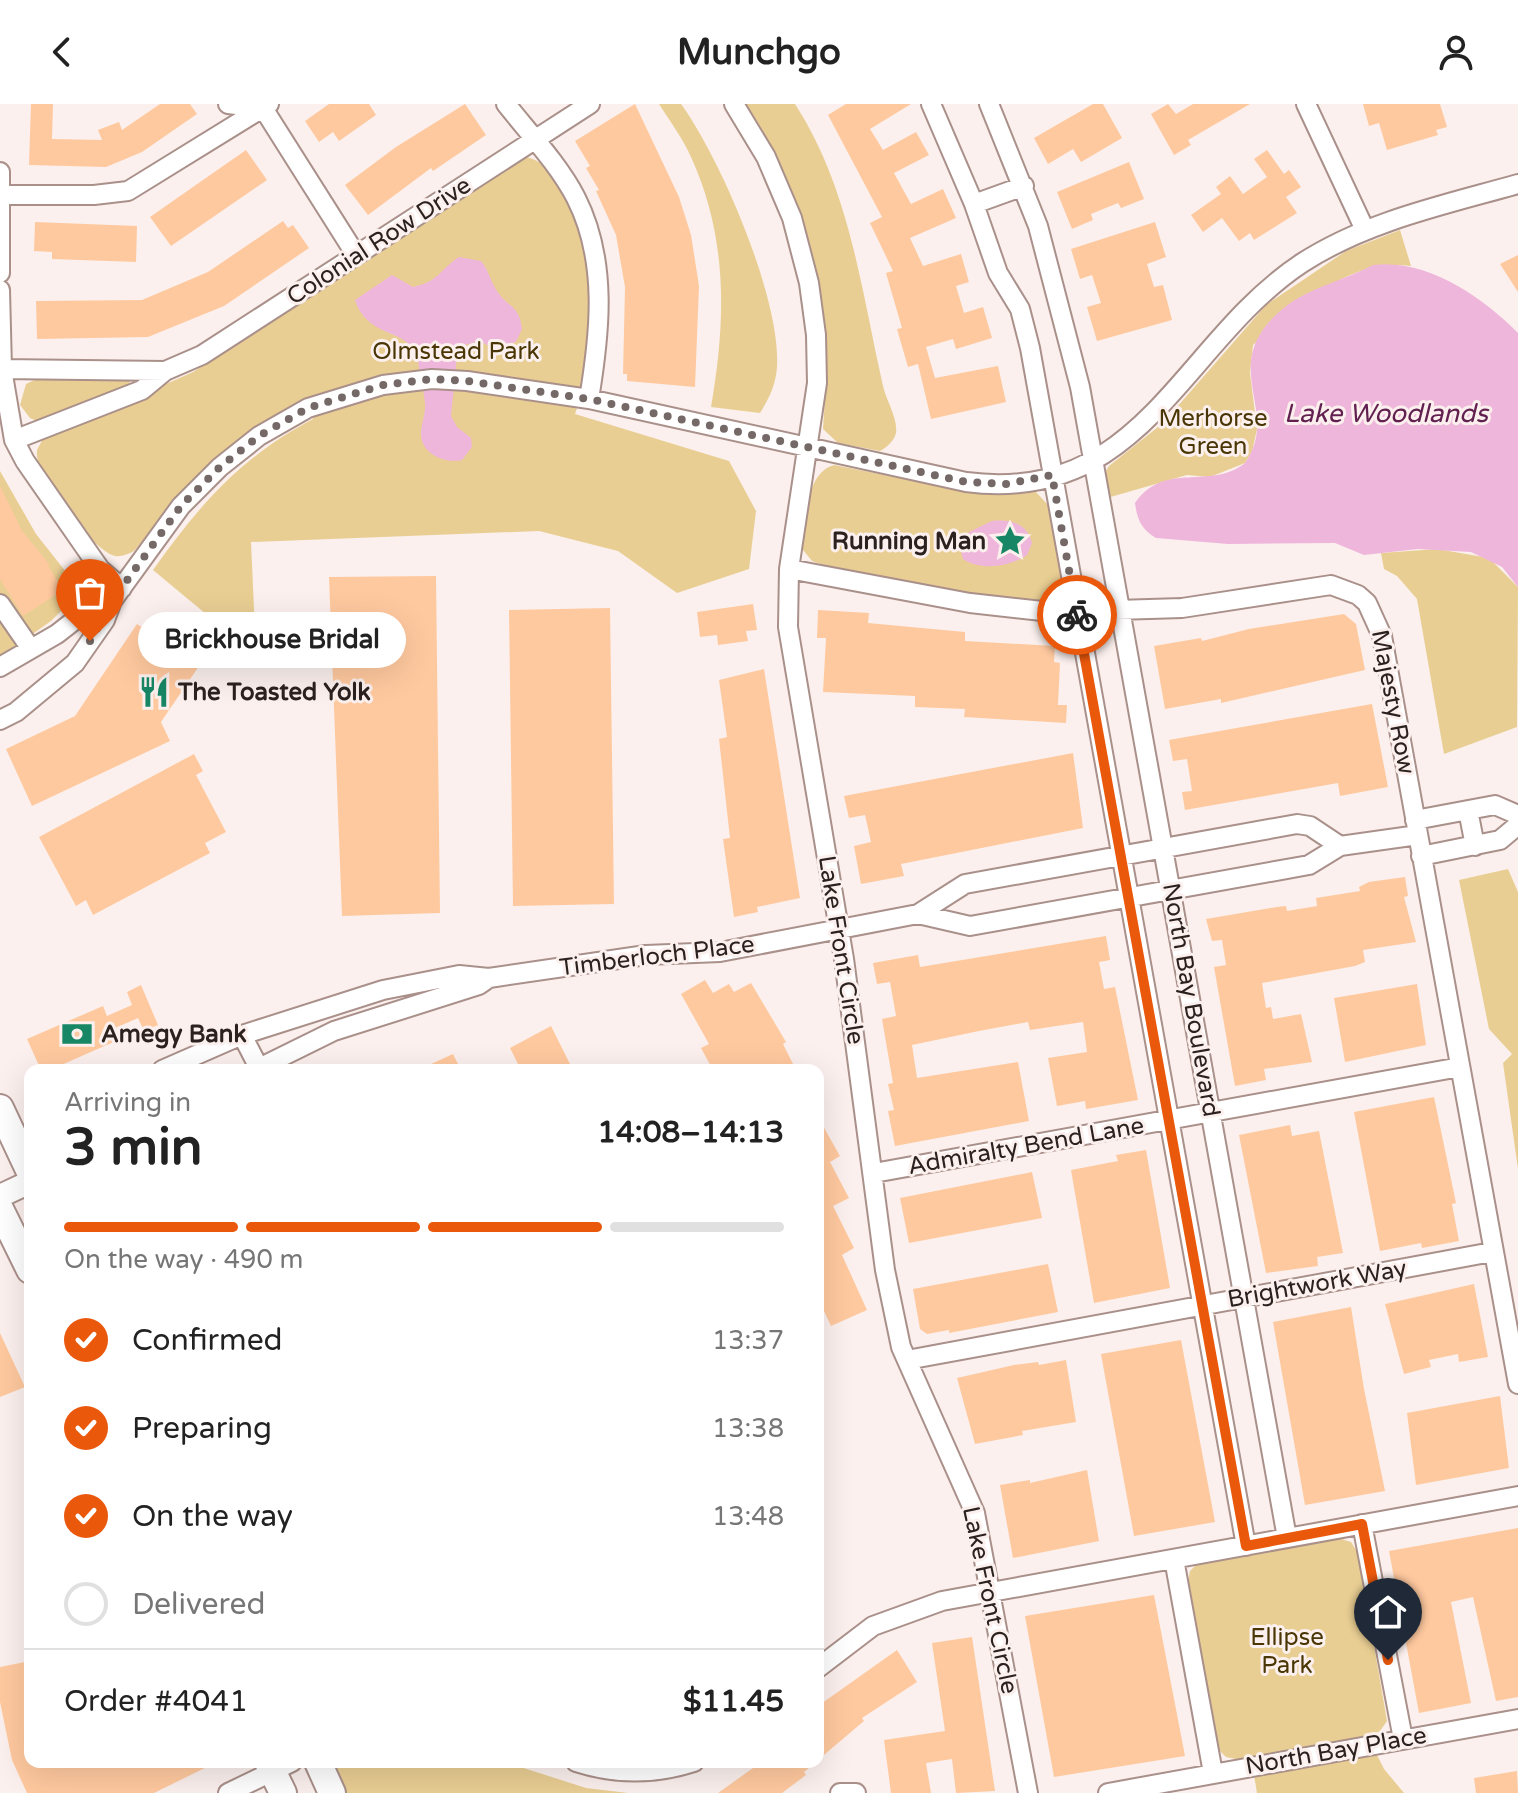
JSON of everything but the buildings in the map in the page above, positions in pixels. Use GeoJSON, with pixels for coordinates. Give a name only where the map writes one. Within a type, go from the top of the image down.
{"type":"FeatureCollection","features":[{"type":"Feature","properties":{"kind":"main road"},"geometry":{"type":"LineString","coordinates":[[0,1108],[16,1144]]}},
{"type":"Feature","properties":{"kind":"main road"},"geometry":{"type":"LineString","coordinates":[[0,1209],[24,1258]]}},
{"type":"Feature","properties":{"kind":"main road"},"geometry":{"type":"LineString","coordinates":[[321,1768],[332,1793]]}},
{"type":"Feature","properties":{"kind":"street"},"geometry":{"type":"LineString","coordinates":[[228,104],[265,105]]}},
{"type":"Feature","properties":{"kind":"street"},"geometry":{"type":"LineString","coordinates":[[506,104],[576,198],[594,247],[600,298],[598,345],[589,399]]}},
{"type":"Feature","properties":{"kind":"street","name":"Colonial Row Drive"},"geometry":{"type":"LineString","coordinates":[[14,440],[142,390],[165,371],[202,355],[590,104]]}},
{"type":"Feature","properties":{"kind":"street","name":"Lake Front Circle"},"geometry":{"type":"LineString","coordinates":[[734,104],[766,157],[792,218],[809,283],[817,383],[789,569],[787,606],[791,660],[838,927],[887,1284],[907,1360],[970,1499],[991,1591],[1028,1793]]}},
{"type":"Feature","properties":{"kind":"street","name":"North Bay Boulevard"},"geometry":{"type":"LineString","coordinates":[[931,104],[974,204],[998,273],[1020,309],[1246,1546]]}},
{"type":"Feature","properties":{"kind":"street","name":"North Bay Boulevard"},"geometry":{"type":"LineString","coordinates":[[989,104],[1024,186],[1063,315],[1121,612],[1287,1538]]}},
{"type":"Feature","properties":{"kind":"street"},"geometry":{"type":"LineString","coordinates":[[1306,104],[1365,230]]}},
{"type":"Feature","properties":{"kind":"street"},"geometry":{"type":"LineString","coordinates":[[2,195],[94,195],[128,191],[265,105]]}},
{"type":"Feature","properties":{"kind":"street"},"geometry":{"type":"LineString","coordinates":[[265,105],[356,255]]}},
{"type":"Feature","properties":{"kind":"street"},"geometry":{"type":"LineString","coordinates":[[0,172],[0,273]]}},
{"type":"Feature","properties":{"kind":"street"},"geometry":{"type":"LineString","coordinates":[[0,720],[16,712],[75,663],[105,620],[117,594],[181,506],[259,436],[308,408],[403,381],[467,381],[589,399],[807,448],[979,483],[1006,484],[1052,475],[1092,462],[1157,413],[1222,334],[1272,284],[1304,262],[1365,230],[1518,184]]}},
{"type":"Feature","properties":{"kind":"street"},"geometry":{"type":"LineString","coordinates":[[974,204],[1024,186]]}},
{"type":"Feature","properties":{"kind":"street"},"geometry":{"type":"LineString","coordinates":[[0,290],[1,370],[14,440],[25,461],[117,594]]}},
{"type":"Feature","properties":{"kind":"street","name":"Colonial Row Drive"},"geometry":{"type":"LineString","coordinates":[[1,370],[165,371]]}},
{"type":"Feature","properties":{"kind":"street","name":"Majesty Row"},"geometry":{"type":"LineString","coordinates":[[789,569],[984,605],[1077,612],[1182,608],[1318,585],[1346,589],[1358,595],[1380,625],[1518,1384]]}},
{"type":"Feature","properties":{"kind":"street"},"geometry":{"type":"LineString","coordinates":[[0,667],[117,594]]}},
{"type":"Feature","properties":{"kind":"street"},"geometry":{"type":"LineString","coordinates":[[0,604],[31,649]]}},
{"type":"Feature","properties":{"kind":"street","name":"Timberloch Place"},"geometry":{"type":"LineString","coordinates":[[918,914],[965,927],[1309,865],[1340,846],[1468,810],[1495,805],[1518,815]]}},
{"type":"Feature","properties":{"kind":"street"},"geometry":{"type":"LineString","coordinates":[[1468,810],[1475,846]]}},
{"type":"Feature","properties":{"kind":"street","name":"Timberloch Place"},"geometry":{"type":"LineString","coordinates":[[176,1064],[242,1035],[317,1010],[428,981],[469,975],[489,978],[646,955],[711,953],[918,914],[965,884],[1302,824],[1340,846]]}},
{"type":"Feature","properties":{"kind":"street"},"geometry":{"type":"LineString","coordinates":[[1421,856],[1505,838],[1518,825]]}},
{"type":"Feature","properties":{"kind":"street","name":"Timberloch Place"},"geometry":{"type":"LineString","coordinates":[[267,1064],[326,1034],[479,985],[489,978]]}},
{"type":"Feature","properties":{"kind":"street"},"geometry":{"type":"LineString","coordinates":[[317,1010],[326,1034]]}},
{"type":"Feature","properties":{"kind":"street"},"geometry":{"type":"LineString","coordinates":[[242,1035],[255,1064]]}},
{"type":"Feature","properties":{"kind":"street","name":"Admiralty Bend Lane"},"geometry":{"type":"LineString","coordinates":[[874,1173],[1460,1067]]}},
{"type":"Feature","properties":{"kind":"street"},"geometry":{"type":"LineString","coordinates":[[0,1196],[24,1185]]}},
{"type":"Feature","properties":{"kind":"street","name":"Brightwork Way"},"geometry":{"type":"LineString","coordinates":[[907,1360],[1492,1252]]}},
{"type":"Feature","properties":{"kind":"street"},"geometry":{"type":"LineString","coordinates":[[824,1663],[854,1638],[883,1622],[942,1601],[1518,1496]]}},
{"type":"Feature","properties":{"kind":"street"},"geometry":{"type":"LineString","coordinates":[[1362,1524],[1403,1739]]}},
{"type":"Feature","properties":{"kind":"street"},"geometry":{"type":"LineString","coordinates":[[1174,1559],[1213,1773]]}},
{"type":"Feature","properties":{"kind":"street","name":"North Bay Place"},"geometry":{"type":"LineString","coordinates":[[1108,1793],[1518,1719]]}},
{"type":"Feature","properties":{"kind":"street"},"geometry":{"type":"LineString","coordinates":[[594,1768],[646,1773],[668,1768]]}},
{"type":"Feature","properties":{"kind":"street"},"geometry":{"type":"LineString","coordinates":[[236,1789],[279,1772]]}},
{"type":"Feature","properties":{"kind":"street"},"geometry":{"type":"LineString","coordinates":[[840,1793],[856,1793]]}},
{"type":"Feature","properties":{"kind":"green space"},"geometry":{"type":"Polygon","coordinates":[[[659,104],[681,104],[697,128],[730,193],[759,268],[776,338],[777,367],[772,391],[760,413],[711,407],[721,311],[718,249],[703,187],[691,157],[659,104]]]}},
{"type":"Feature","properties":{"kind":"green space"},"geometry":{"type":"Polygon","coordinates":[[[744,104],[795,104],[829,170],[851,240],[883,386],[895,421],[894,439],[880,451],[838,443],[823,429],[826,383],[779,166],[744,104]]]}},
{"type":"Feature","properties":{"kind":"green space","name":"Olmstead Park"},"geometry":{"type":"Polygon","coordinates":[[[526,157],[538,161],[549,170],[567,194],[580,222],[587,249],[590,357],[587,379],[575,414],[729,461],[756,511],[749,569],[677,593],[618,551],[539,531],[251,542],[255,631],[218,624],[153,570],[205,503],[243,466],[264,449],[313,419],[306,400],[256,430],[212,466],[134,551],[115,556],[105,551],[66,510],[38,462],[37,451],[43,439],[193,372],[526,157]]]}},
{"type":"Feature","properties":{"kind":"green space","name":"Merhorse Green"},"geometry":{"type":"Polygon","coordinates":[[[1400,230],[1411,266],[1388,265],[1345,277],[1306,301],[1253,345],[1250,373],[1257,429],[1252,452],[1245,463],[1210,477],[1187,475],[1107,498],[1104,474],[1109,466],[1163,423],[1266,305],[1346,251],[1400,230]]]}},
{"type":"Feature","properties":{"kind":"green space"},"geometry":{"type":"Polygon","coordinates":[[[129,376],[130,386],[39,422],[30,418],[20,405],[26,384],[41,377],[129,376]]]}},
{"type":"Feature","properties":{"kind":"green space"},"geometry":{"type":"Polygon","coordinates":[[[834,465],[961,490],[1035,491],[1049,506],[1063,578],[1059,592],[1047,602],[1006,600],[892,580],[812,561],[803,550],[802,540],[809,496],[818,477],[834,465]]]}},
{"type":"Feature","properties":{"kind":"green space"},"geometry":{"type":"Polygon","coordinates":[[[0,471],[36,534],[81,591],[51,621],[0,657],[0,471]]]}},
{"type":"Feature","properties":{"kind":"green space"},"geometry":{"type":"Polygon","coordinates":[[[1437,549],[1489,558],[1518,587],[1517,727],[1444,754],[1417,599],[1397,576],[1384,569],[1381,553],[1437,549]]]}},
{"type":"Feature","properties":{"kind":"green space"},"geometry":{"type":"Polygon","coordinates":[[[1508,869],[1518,892],[1518,1169],[1503,1063],[1512,1054],[1489,1029],[1459,880],[1508,869]]]}},
{"type":"Feature","properties":{"kind":"green space","name":"Ellipse Park"},"geometry":{"type":"Polygon","coordinates":[[[1338,1538],[1351,1542],[1358,1553],[1387,1721],[1380,1731],[1368,1737],[1241,1760],[1226,1757],[1217,1748],[1187,1587],[1190,1571],[1198,1563],[1338,1538]]]}},
{"type":"Feature","properties":{"kind":"green space"},"geometry":{"type":"Polygon","coordinates":[[[1376,1753],[1384,1769],[1404,1793],[1257,1793],[1254,1775],[1376,1753]]]}},
{"type":"Feature","properties":{"kind":"green space"},"geometry":{"type":"Polygon","coordinates":[[[330,1768],[524,1768],[586,1788],[628,1793],[342,1793],[330,1768]]]}},
{"type":"Feature","properties":{"kind":"water"},"geometry":{"type":"Polygon","coordinates":[[[459,257],[481,261],[501,297],[516,311],[522,329],[516,342],[494,349],[480,341],[465,345],[457,356],[451,416],[457,427],[471,438],[472,447],[462,460],[455,461],[435,456],[422,441],[425,403],[416,355],[411,346],[369,321],[355,300],[392,275],[413,287],[422,285],[434,279],[459,257]]]}},
{"type":"Feature","properties":{"kind":"water","name":"Lake Woodlands"},"geometry":{"type":"Polygon","coordinates":[[[1393,264],[1433,274],[1471,294],[1518,333],[1518,587],[1502,567],[1471,552],[1418,549],[1364,555],[1335,543],[1228,544],[1156,538],[1139,519],[1135,503],[1147,490],[1160,483],[1217,475],[1245,463],[1255,443],[1257,424],[1251,368],[1254,348],[1264,328],[1295,300],[1373,265],[1393,264]]]}},
{"type":"Feature","properties":{"kind":"water"},"geometry":{"type":"Polygon","coordinates":[[[992,521],[1012,522],[1022,527],[1032,543],[1027,555],[995,566],[978,565],[963,559],[960,547],[969,532],[992,521]]]}},
{"type":"Feature","properties":{"kind":"way so far"},"geometry":{"type":"LineString","coordinates":[[90,641],[105,620],[112,601],[181,506],[220,467],[259,436],[308,408],[350,393],[403,381],[432,379],[467,381],[589,399],[966,482],[1006,484],[1052,475],[1077,615]]}},
{"type":"Feature","properties":{"kind":"place","name":"Running Man"},"geometry":{"type":"Point","coordinates":[1010,541]}},
{"type":"Feature","properties":{"kind":"place","name":"Brickhouse Bridal"},"geometry":{"type":"Point","coordinates":[90,641]}},
{"type":"Feature","properties":{"kind":"place","name":"The Toasted Yolk"},"geometry":{"type":"Point","coordinates":[154,692]}},
{"type":"Feature","properties":{"kind":"place","name":"Amegy Bank"},"geometry":{"type":"Point","coordinates":[77,1034]}},
{"type":"Feature","properties":{"kind":"route"},"geometry":{"type":"LineString","coordinates":[[1077,615],[1246,1546],[1362,1524],[1388,1660]]}}]}
